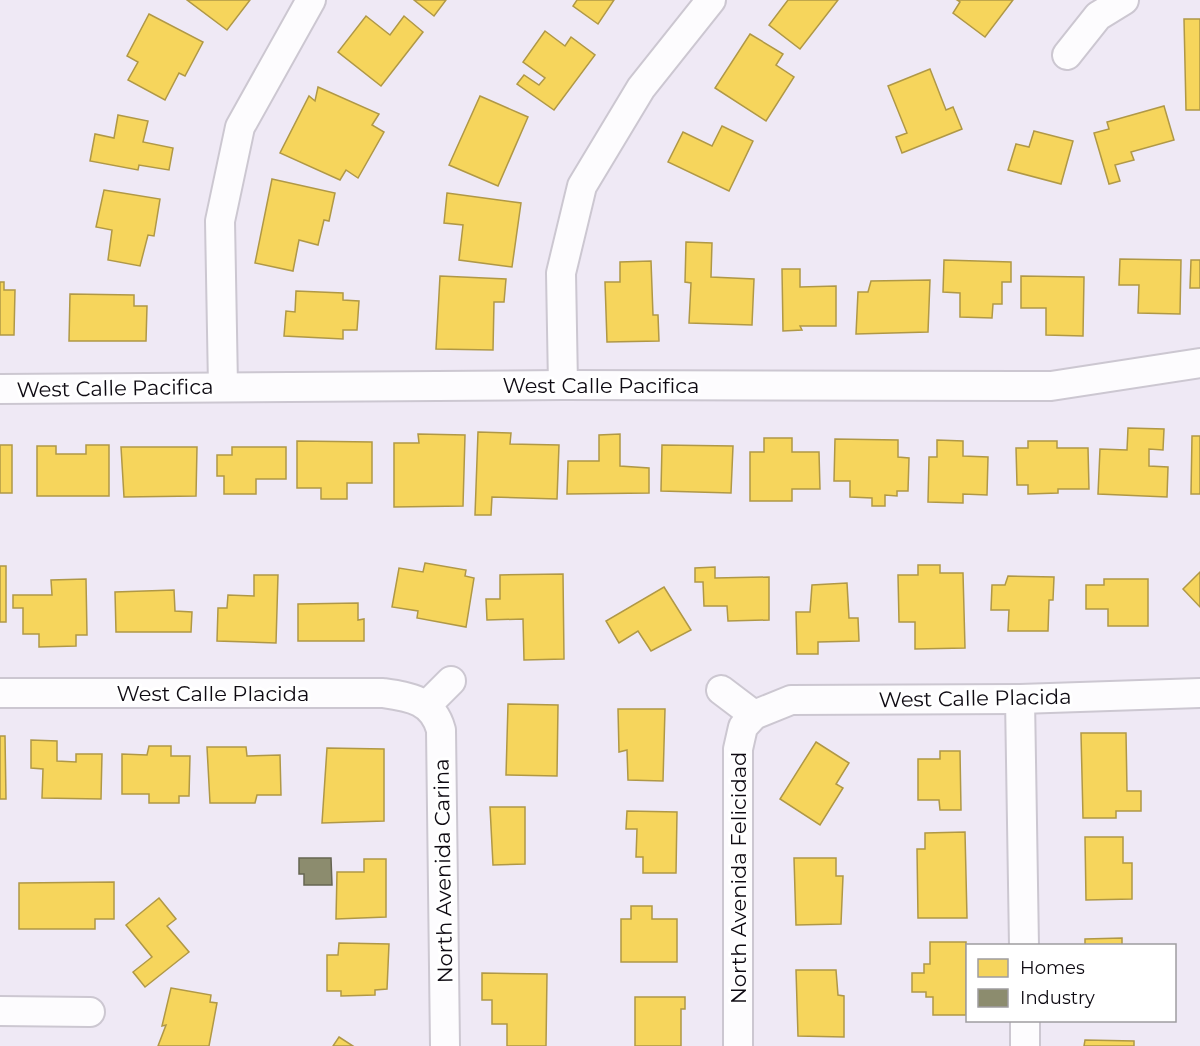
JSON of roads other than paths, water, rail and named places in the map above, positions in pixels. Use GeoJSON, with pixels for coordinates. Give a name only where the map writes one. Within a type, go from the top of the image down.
{"type":"FeatureCollection","features":[{"type":"Feature","properties":{"kind":"street"},"geometry":{"type":"LineString","coordinates":[[223,386],[220,221],[240,127],[311,0]]}},
{"type":"Feature","properties":{"kind":"street"},"geometry":{"type":"LineString","coordinates":[[563,385],[561,273],[582,186],[641,88],[711,0]]}},
{"type":"Feature","properties":{"kind":"street"},"geometry":{"type":"LineString","coordinates":[[1067,55],[1098,16],[1124,0]]}},
{"type":"Feature","properties":{"kind":"street","name":"West Calle Pacifica"},"geometry":{"type":"LineString","coordinates":[[0,389],[563,385],[1051,386],[1200,363]]}},
{"type":"Feature","properties":{"kind":"street"},"geometry":{"type":"LineString","coordinates":[[425,704],[451,681]]}},
{"type":"Feature","properties":{"kind":"street"},"geometry":{"type":"LineString","coordinates":[[721,690],[754,715]]}},
{"type":"Feature","properties":{"kind":"street","name":"West Calle Placida"},"geometry":{"type":"LineString","coordinates":[[0,693],[383,693],[412,698],[425,704]]}},
{"type":"Feature","properties":{"kind":"street","name":"West Calle Placida"},"geometry":{"type":"LineString","coordinates":[[754,715],[791,700],[1020,699],[1200,693]]}},
{"type":"Feature","properties":{"kind":"street"},"geometry":{"type":"LineString","coordinates":[[1020,699],[1024,944]]}},
{"type":"Feature","properties":{"kind":"street","name":"North Avenida Carina"},"geometry":{"type":"LineString","coordinates":[[425,704],[438,720],[441,742],[445,1046]]}},
{"type":"Feature","properties":{"kind":"street","name":"North Avenida Felicidad"},"geometry":{"type":"LineString","coordinates":[[738,1046],[738,749],[743,727],[754,715]]}},
{"type":"Feature","properties":{"kind":"street"},"geometry":{"type":"LineString","coordinates":[[0,1011],[90,1012]]}},
{"type":"Feature","properties":{"kind":"street"},"geometry":{"type":"LineString","coordinates":[[1025,1022],[1025,1046]]}}]}
